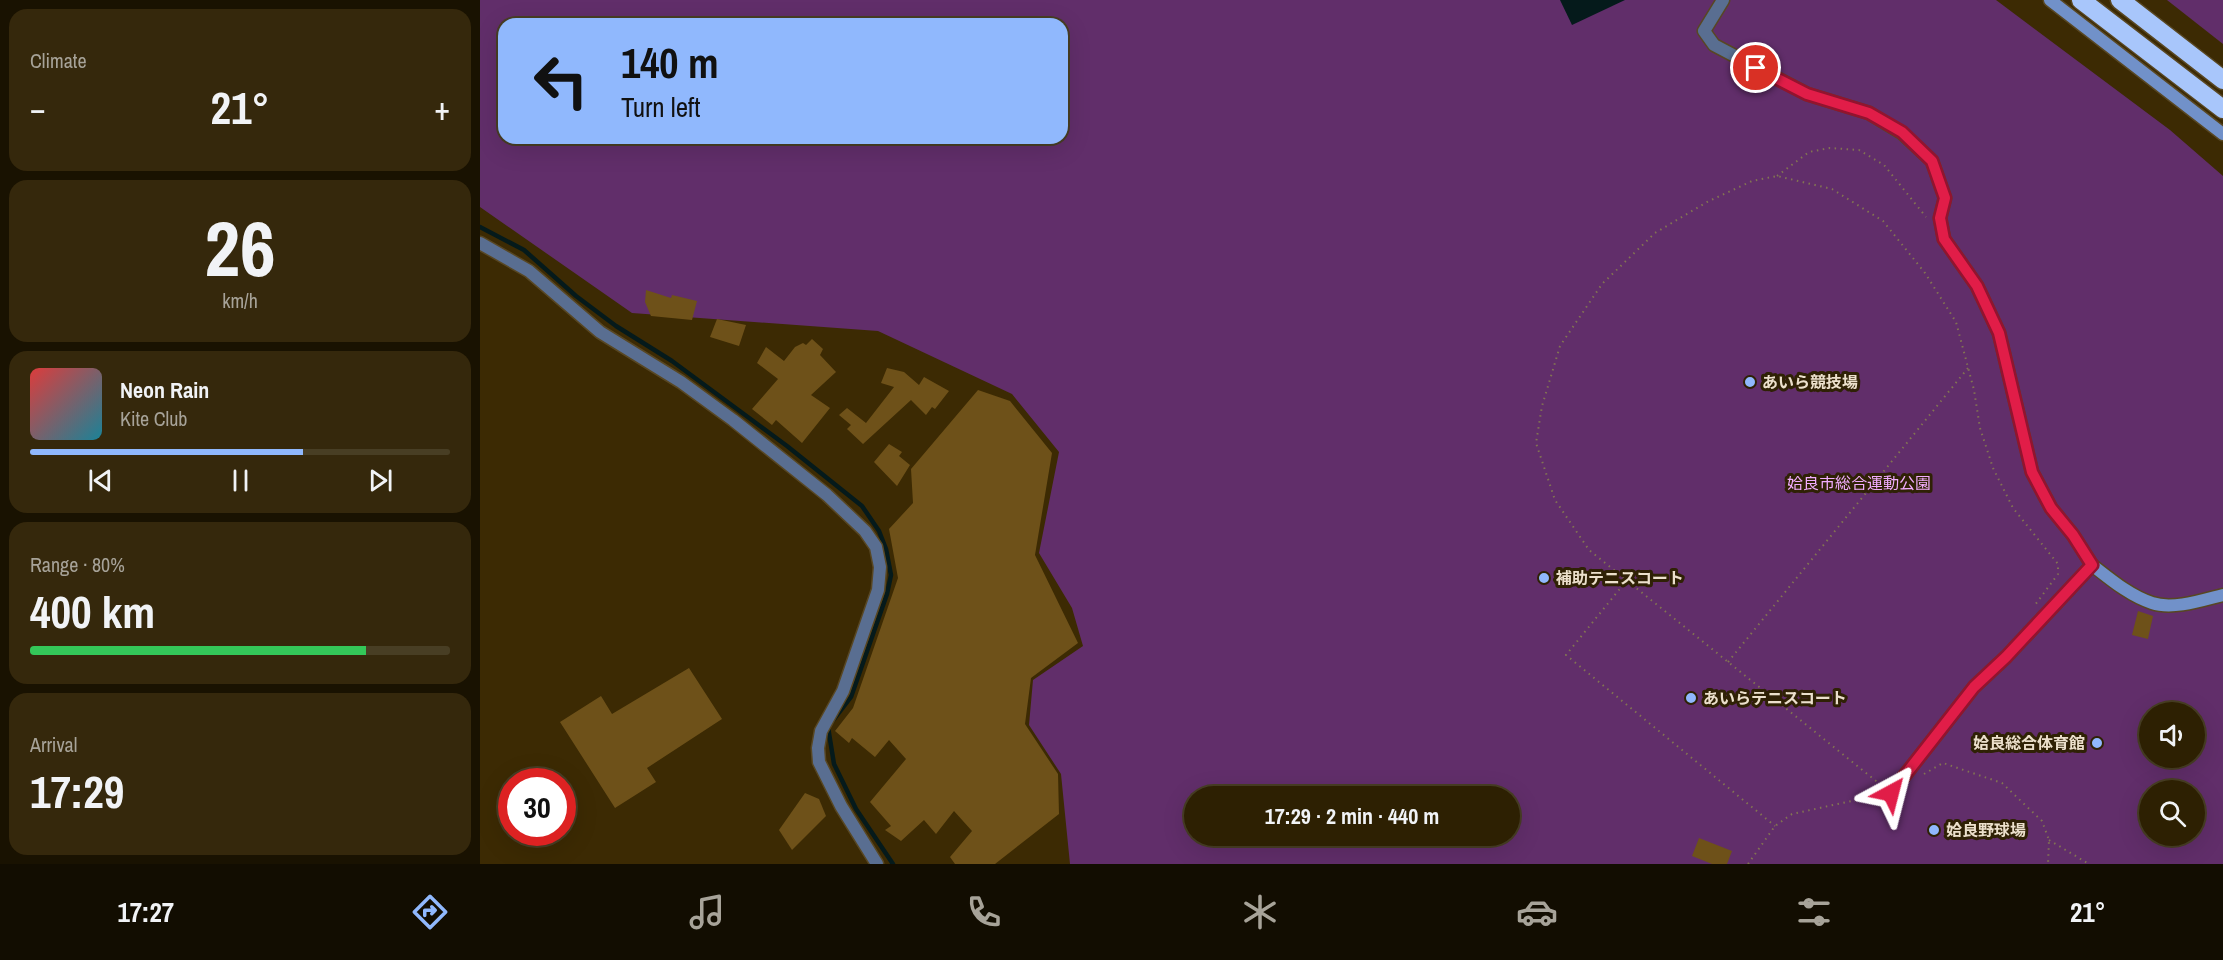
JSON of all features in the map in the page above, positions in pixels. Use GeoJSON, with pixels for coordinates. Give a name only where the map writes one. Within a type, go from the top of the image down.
{"type":"FeatureCollection","features":[{"type":"Feature","properties":{"kind":"highway"},"geometry":{"type":"LineString","coordinates":[[2080,0],[2223,109]]}},
{"type":"Feature","properties":{"kind":"highway"},"geometry":{"type":"LineString","coordinates":[[2120,0],[2223,80]]}},
{"type":"Feature","properties":{"kind":"street"},"geometry":{"type":"LineString","coordinates":[[1723,0],[1704,31],[1714,45],[1807,94],[1869,113],[1902,132],[1932,161],[1945,198],[1940,218],[1944,239],[1977,286],[1999,333],[2032,472],[2051,508],[2073,535],[2092,565],[2121,587],[2153,604],[2186,604],[2223,595]]}},
{"type":"Feature","properties":{"kind":"street"},"geometry":{"type":"LineString","coordinates":[[2050,0],[2223,134]]}},
{"type":"Feature","properties":{"kind":"street"},"geometry":{"type":"LineString","coordinates":[[480,243],[529,272],[600,332],[681,382],[733,420],[827,495],[865,531],[876,547],[880,567],[878,590],[843,691],[821,731],[818,748],[819,762],[841,806],[877,864]]}},
{"type":"Feature","properties":{"kind":"street"},"geometry":{"type":"LineString","coordinates":[[1891,793],[1974,687],[2006,657],[2092,565]]}},
{"type":"Feature","properties":{"kind":"path"},"geometry":{"type":"LineString","coordinates":[[1777,176],[1809,152],[1830,148],[1859,150],[1884,165],[1944,239]]}},
{"type":"Feature","properties":{"kind":"path"},"geometry":{"type":"LineString","coordinates":[[1891,793],[1589,550],[1555,500],[1536,443],[1542,406],[1560,346],[1602,284],[1654,233],[1707,202],[1752,181],[1777,176],[1832,189],[1883,221],[1924,273],[1956,322],[1974,390],[1980,428],[1993,468],[2013,508],[2058,564],[2058,574],[2031,611]]}},
{"type":"Feature","properties":{"kind":"path"},"geometry":{"type":"LineString","coordinates":[[1728,662],[1968,368]]}},
{"type":"Feature","properties":{"kind":"path"},"geometry":{"type":"LineString","coordinates":[[1627,580],[1566,655],[1776,826]]}},
{"type":"Feature","properties":{"kind":"path"},"geometry":{"type":"LineString","coordinates":[[1917,778],[1943,763],[2002,783],[2042,821],[2049,840],[2048,864]]}},
{"type":"Feature","properties":{"kind":"path"},"geometry":{"type":"LineString","coordinates":[[1748,864],[1776,826],[1792,814],[1891,793]]}},
{"type":"Feature","properties":{"kind":"path"},"geometry":{"type":"LineString","coordinates":[[2049,840],[2089,864]]}},
{"type":"Feature","properties":{"kind":"green space","name":"姶良市総合運動公園"},"geometry":{"type":"Polygon","coordinates":[[[480,0],[1996,0],[2170,130],[2223,176],[2223,864],[1070,864],[1061,774],[1029,725],[1033,680],[1083,646],[1072,608],[1039,553],[1059,452],[1012,394],[878,331],[632,313],[480,207],[480,0]]]}},
{"type":"Feature","properties":{"kind":"green space"},"geometry":{"type":"Polygon","coordinates":[[[2167,0],[2223,0],[2223,44],[2167,0]]]}},
{"type":"Feature","properties":{"kind":"water"},"geometry":{"type":"Polygon","coordinates":[[[1560,0],[1625,0],[1572,25],[1560,0]]]}},
{"type":"Feature","properties":{"kind":"building"},"geometry":{"type":"Polygon","coordinates":[[[646,290],[671,298],[672,295],[697,301],[692,320],[651,316],[645,302],[646,290]]]}},
{"type":"Feature","properties":{"kind":"building"},"geometry":{"type":"Polygon","coordinates":[[[717,319],[746,325],[739,346],[710,337],[717,319]]]}},
{"type":"Feature","properties":{"kind":"building"},"geometry":{"type":"Polygon","coordinates":[[[812,339],[823,349],[820,355],[836,372],[811,395],[830,408],[802,443],[776,420],[772,425],[752,409],[778,379],[757,363],[766,347],[784,361],[795,347],[803,343],[806,345],[812,339]]]}},
{"type":"Feature","properties":{"kind":"building"},"geometry":{"type":"Polygon","coordinates":[[[887,368],[904,372],[919,385],[924,377],[949,391],[935,409],[932,407],[926,415],[911,400],[863,444],[847,429],[851,425],[839,415],[847,408],[866,423],[894,387],[881,383],[887,368]]]}},
{"type":"Feature","properties":{"kind":"building"},"geometry":{"type":"Polygon","coordinates":[[[978,390],[1010,401],[1052,453],[1035,555],[1078,643],[1031,678],[1025,724],[1058,774],[1059,814],[995,864],[955,864],[950,857],[972,831],[954,811],[936,834],[924,820],[901,841],[885,830],[891,826],[870,802],[906,759],[889,740],[875,757],[852,738],[849,743],[835,731],[853,708],[898,578],[889,529],[913,503],[911,469],[978,390]]]}},
{"type":"Feature","properties":{"kind":"building"},"geometry":{"type":"Polygon","coordinates":[[[889,444],[902,452],[899,456],[910,465],[897,486],[874,462],[889,444]]]}},
{"type":"Feature","properties":{"kind":"building"},"geometry":{"type":"Polygon","coordinates":[[[2138,611],[2153,616],[2148,639],[2132,635],[2138,611]]]}},
{"type":"Feature","properties":{"kind":"building"},"geometry":{"type":"Polygon","coordinates":[[[689,668],[722,719],[647,768],[656,782],[615,808],[560,722],[601,696],[612,714],[689,668]]]}},
{"type":"Feature","properties":{"kind":"building"},"geometry":{"type":"Polygon","coordinates":[[[805,793],[819,799],[826,816],[792,850],[779,830],[805,793]]]}},
{"type":"Feature","properties":{"kind":"building"},"geometry":{"type":"Polygon","coordinates":[[[1699,838],[1732,851],[1727,864],[1712,864],[1692,856],[1699,838]]]}},
{"type":"Feature","properties":{"kind":"waterway"},"geometry":{"type":"LineString","coordinates":[[480,227],[524,250],[576,296],[616,326],[672,361],[787,446],[862,506],[879,531],[886,549],[891,575],[887,594],[851,697],[828,727],[834,764],[856,809],[893,864]]}},
{"type":"Feature","properties":{"kind":"place","name":"あいら競技場"},"geometry":{"type":"Point","coordinates":[1750,382]}},
{"type":"Feature","properties":{"kind":"place","name":"補助テニスコート"},"geometry":{"type":"Point","coordinates":[1544,578]}},
{"type":"Feature","properties":{"kind":"place","name":"あいらテニスコート"},"geometry":{"type":"Point","coordinates":[1691,698]}},
{"type":"Feature","properties":{"kind":"place","name":"姶良総合体育館"},"geometry":{"type":"Point","coordinates":[2097,743]}},
{"type":"Feature","properties":{"kind":"place","name":"姶良野球場"},"geometry":{"type":"Point","coordinates":[1934,830]}},
{"type":"Feature","properties":{"kind":"route"},"geometry":{"type":"LineString","coordinates":[[1756,68],[1807,94],[1869,113],[1902,132],[1932,161],[1945,198],[1940,218],[1944,239],[1977,286],[1999,333],[2032,472],[2051,508],[2073,535],[2092,565],[2006,657],[1974,687],[1891,793]]}}]}
